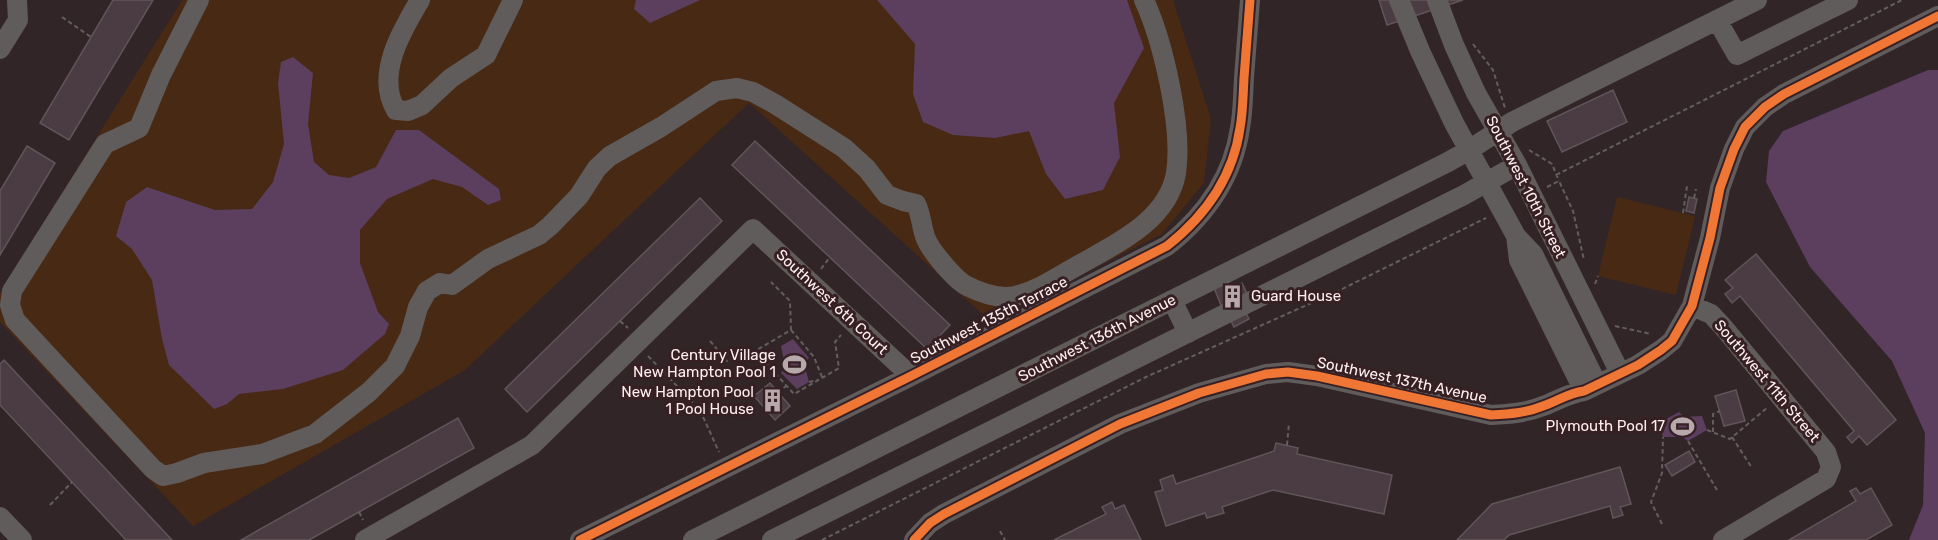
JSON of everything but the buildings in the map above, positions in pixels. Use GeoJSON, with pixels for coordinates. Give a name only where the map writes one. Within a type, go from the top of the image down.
{"type":"FeatureCollection","features":[{"type":"Feature","properties":{"kind":"street"},"geometry":{"type":"LineString","coordinates":[[0,49],[18,20],[17,0]]}},
{"type":"Feature","properties":{"kind":"street"},"geometry":{"type":"LineString","coordinates":[[199,0],[161,75],[139,128],[105,144],[12,291],[10,305],[15,320],[153,469],[163,476],[204,463],[262,454],[315,434],[327,426],[369,392],[395,366],[410,336],[418,308],[427,291],[440,283],[452,285],[488,259],[539,235],[579,196],[597,168],[610,156],[716,91],[736,88],[753,92],[775,104],[844,148],[867,169],[887,195],[916,204],[921,214],[926,239],[942,262],[964,285],[991,295],[1014,296],[1041,286],[1133,234],[1156,211],[1168,194],[1176,174],[1177,142],[1171,90],[1154,21],[1144,0]]}},
{"type":"Feature","properties":{"kind":"street"},"geometry":{"type":"LineString","coordinates":[[420,0],[401,30],[393,56],[388,81],[390,99],[396,110],[408,111],[422,105],[451,78],[486,55],[513,0]]}},
{"type":"Feature","properties":{"kind":"street","name":"Southwest 135th Terrace"},"geometry":{"type":"LineString","coordinates":[[580,540],[1167,246],[1184,234],[1222,184],[1238,142],[1250,0]]}},
{"type":"Feature","properties":{"kind":"street","name":"Southwest 10th Street"},"geometry":{"type":"LineString","coordinates":[[1399,0],[1414,38],[1454,123],[1516,236],[1533,254],[1551,291],[1591,388]]}},
{"type":"Feature","properties":{"kind":"street","name":"Southwest 10th Street"},"geometry":{"type":"LineString","coordinates":[[1437,0],[1476,93],[1499,132],[1521,156],[1582,280],[1620,373]]}},
{"type":"Feature","properties":{"kind":"street"},"geometry":{"type":"LineString","coordinates":[[1757,0],[1717,20],[1737,55],[1848,0]]}},
{"type":"Feature","properties":{"kind":"street","name":"Southwest 137th Avenue"},"geometry":{"type":"LineString","coordinates":[[914,540],[930,523],[944,513],[1120,424],[1199,393],[1266,374],[1288,372],[1317,376],[1491,415],[1516,414],[1543,407],[1575,392],[1591,388],[1638,365],[1668,345],[1692,306],[1710,238],[1719,188],[1734,149],[1746,128],[1765,107],[1784,94],[1938,16]]}},
{"type":"Feature","properties":{"kind":"street","name":"Southwest 136th Avenue"},"geometry":{"type":"LineString","coordinates":[[693,540],[1469,150],[1512,122],[1717,20]]}},
{"type":"Feature","properties":{"kind":"street"},"geometry":{"type":"LineString","coordinates":[[1414,38],[1446,24]]}},
{"type":"Feature","properties":{"kind":"street"},"geometry":{"type":"LineString","coordinates":[[772,540],[1454,200],[1486,182],[1521,156]]}},
{"type":"Feature","properties":{"kind":"street","name":"Southwest 6th Court"},"geometry":{"type":"LineString","coordinates":[[637,344],[753,229],[910,376]]}},
{"type":"Feature","properties":{"kind":"street","name":"Southwest 10th Street"},"geometry":{"type":"LineString","coordinates":[[1516,236],[1519,260],[1591,388]]}},
{"type":"Feature","properties":{"kind":"street"},"geometry":{"type":"LineString","coordinates":[[1551,291],[1582,280]]}},
{"type":"Feature","properties":{"kind":"street"},"geometry":{"type":"LineString","coordinates":[[1172,300],[1188,333]]}},
{"type":"Feature","properties":{"kind":"street","name":"Southwest 11th Street"},"geometry":{"type":"LineString","coordinates":[[1692,306],[1711,314],[1826,452],[1831,467],[1826,479],[1723,540]]}},
{"type":"Feature","properties":{"kind":"street"},"geometry":{"type":"LineString","coordinates":[[365,540],[532,445],[637,344]]}},
{"type":"Feature","properties":{"kind":"street"},"geometry":{"type":"LineString","coordinates":[[0,517],[22,540]]}},
{"type":"Feature","properties":{"kind":"path"},"geometry":{"type":"LineString","coordinates":[[1556,175],[1902,0]]}},
{"type":"Feature","properties":{"kind":"path"},"geometry":{"type":"LineString","coordinates":[[62,17],[91,37]]}},
{"type":"Feature","properties":{"kind":"path"},"geometry":{"type":"LineString","coordinates":[[1467,36],[1493,70],[1506,111]]}},
{"type":"Feature","properties":{"kind":"path"},"geometry":{"type":"LineString","coordinates":[[1521,156],[1552,164],[1573,211],[1584,262]]}},
{"type":"Feature","properties":{"kind":"path"},"geometry":{"type":"LineString","coordinates":[[1540,191],[1559,181]]}},
{"type":"Feature","properties":{"kind":"path"},"geometry":{"type":"LineString","coordinates":[[1683,213],[1687,186]]}},
{"type":"Feature","properties":{"kind":"path"},"geometry":{"type":"LineString","coordinates":[[1694,198],[1696,189]]}},
{"type":"Feature","properties":{"kind":"path"},"geometry":{"type":"LineString","coordinates":[[822,540],[1146,377],[1336,292],[1485,218]]}},
{"type":"Feature","properties":{"kind":"path"},"geometry":{"type":"LineString","coordinates":[[1582,280],[1594,288],[1598,276]]}},
{"type":"Feature","properties":{"kind":"path"},"geometry":{"type":"LineString","coordinates":[[771,282],[790,302],[791,330],[814,357],[822,378]]}},
{"type":"Feature","properties":{"kind":"path"},"geometry":{"type":"LineString","coordinates":[[755,351],[794,394],[839,368],[835,342],[853,322]]}},
{"type":"Feature","properties":{"kind":"path"},"geometry":{"type":"LineString","coordinates":[[1615,326],[1650,334]]}},
{"type":"Feature","properties":{"kind":"path"},"geometry":{"type":"LineString","coordinates":[[710,341],[727,361],[741,354],[755,351],[791,330]]}},
{"type":"Feature","properties":{"kind":"path"},"geometry":{"type":"LineString","coordinates":[[637,344],[700,411],[727,467]]}},
{"type":"Feature","properties":{"kind":"path"},"geometry":{"type":"LineString","coordinates":[[809,382],[822,378]]}},
{"type":"Feature","properties":{"kind":"path"},"geometry":{"type":"LineString","coordinates":[[778,393],[786,386]]}},
{"type":"Feature","properties":{"kind":"path"},"geometry":{"type":"LineString","coordinates":[[1707,430],[1730,439],[1780,394]]}},
{"type":"Feature","properties":{"kind":"path"},"geometry":{"type":"LineString","coordinates":[[1713,432],[1713,414],[1720,411]]}},
{"type":"Feature","properties":{"kind":"path"},"geometry":{"type":"LineString","coordinates":[[1287,445],[1289,423]]}},
{"type":"Feature","properties":{"kind":"path"},"geometry":{"type":"LineString","coordinates":[[1662,524],[1651,502],[1662,473],[1663,437]]}},
{"type":"Feature","properties":{"kind":"path"},"geometry":{"type":"LineString","coordinates":[[1732,437],[1752,468]]}},
{"type":"Feature","properties":{"kind":"path"},"geometry":{"type":"LineString","coordinates":[[1688,441],[1717,490]]}},
{"type":"Feature","properties":{"kind":"path"},"geometry":{"type":"LineString","coordinates":[[50,505],[72,482]]}},
{"type":"Feature","properties":{"kind":"path"},"geometry":{"type":"LineString","coordinates":[[1000,531],[1005,540]]}},
{"type":"Feature","properties":{"kind":"shaded area"},"geometry":{"type":"Polygon","coordinates":[[[182,0],[1173,0],[1211,119],[1204,183],[1162,234],[990,321],[749,103],[465,370],[193,526],[0,322],[0,293],[182,0]]]}},
{"type":"Feature","properties":{"kind":"shaded area"},"geometry":{"type":"Polygon","coordinates":[[[636,0],[700,0],[650,23],[634,9],[636,0]]]}},
{"type":"Feature","properties":{"kind":"shaded area"},"geometry":{"type":"Polygon","coordinates":[[[877,0],[1127,0],[1144,48],[1114,103],[1120,157],[1103,190],[1065,199],[1046,174],[1029,131],[995,138],[953,135],[923,122],[913,94],[915,44],[877,0]]]}},
{"type":"Feature","properties":{"kind":"shaded area"},"geometry":{"type":"Polygon","coordinates":[[[293,57],[313,73],[308,124],[314,162],[329,175],[349,178],[376,167],[396,130],[419,130],[499,189],[501,200],[488,205],[462,187],[433,179],[387,199],[360,230],[360,263],[378,312],[389,324],[385,334],[343,370],[283,389],[239,394],[227,404],[214,409],[169,365],[152,280],[132,249],[116,236],[126,202],[147,187],[215,210],[252,209],[273,182],[284,144],[278,83],[281,62],[293,57]]]}},
{"type":"Feature","properties":{"kind":"shaded area"},"geometry":{"type":"Polygon","coordinates":[[[1928,70],[1938,70],[1938,540],[1909,540],[1923,505],[1925,433],[1892,361],[1810,267],[1766,182],[1769,151],[1783,131],[1928,70]]]}},
{"type":"Feature","properties":{"kind":"shaded area"},"geometry":{"type":"Polygon","coordinates":[[[1617,197],[1695,216],[1676,295],[1598,276],[1617,197]]]}},
{"type":"Feature","properties":{"kind":"shaded area","name":"Century Village New Hampton Pool 1"},"geometry":{"type":"Polygon","coordinates":[[[793,339],[809,358],[804,363],[809,382],[797,389],[781,373],[785,366],[781,346],[793,339]]]}},
{"type":"Feature","properties":{"kind":"shaded area","name":"Plymouth Pool 17"},"geometry":{"type":"Polygon","coordinates":[[[1679,412],[1684,417],[1702,416],[1707,430],[1688,441],[1682,437],[1663,437],[1659,423],[1679,412]]]}},
{"type":"Feature","properties":{"kind":"cycle path"},"geometry":{"type":"LineString","coordinates":[[580,540],[1167,246],[1205,208],[1224,179],[1231,163],[1242,116],[1250,0]]}},
{"type":"Feature","properties":{"kind":"cycle path"},"geometry":{"type":"LineString","coordinates":[[914,540],[930,523],[944,514],[1120,424],[1199,393],[1266,374],[1288,372],[1317,376],[1491,415],[1517,413],[1537,408],[1584,391],[1638,365],[1672,341],[1692,306],[1710,238],[1720,188],[1734,149],[1745,127],[1765,107],[1784,94],[1938,16]]}},
{"type":"Feature","properties":{"kind":"place","name":"Guard House"},"geometry":{"type":"Point","coordinates":[1233,296]}},
{"type":"Feature","properties":{"kind":"place","name":"Century Village New Hampton Pool 1"},"geometry":{"type":"Point","coordinates":[794,364]}},
{"type":"Feature","properties":{"kind":"place","name":"New Hampton Pool 1 Pool House"},"geometry":{"type":"Point","coordinates":[772,401]}},
{"type":"Feature","properties":{"kind":"place","name":"Plymouth Pool 17"},"geometry":{"type":"Point","coordinates":[1683,426]}}]}
